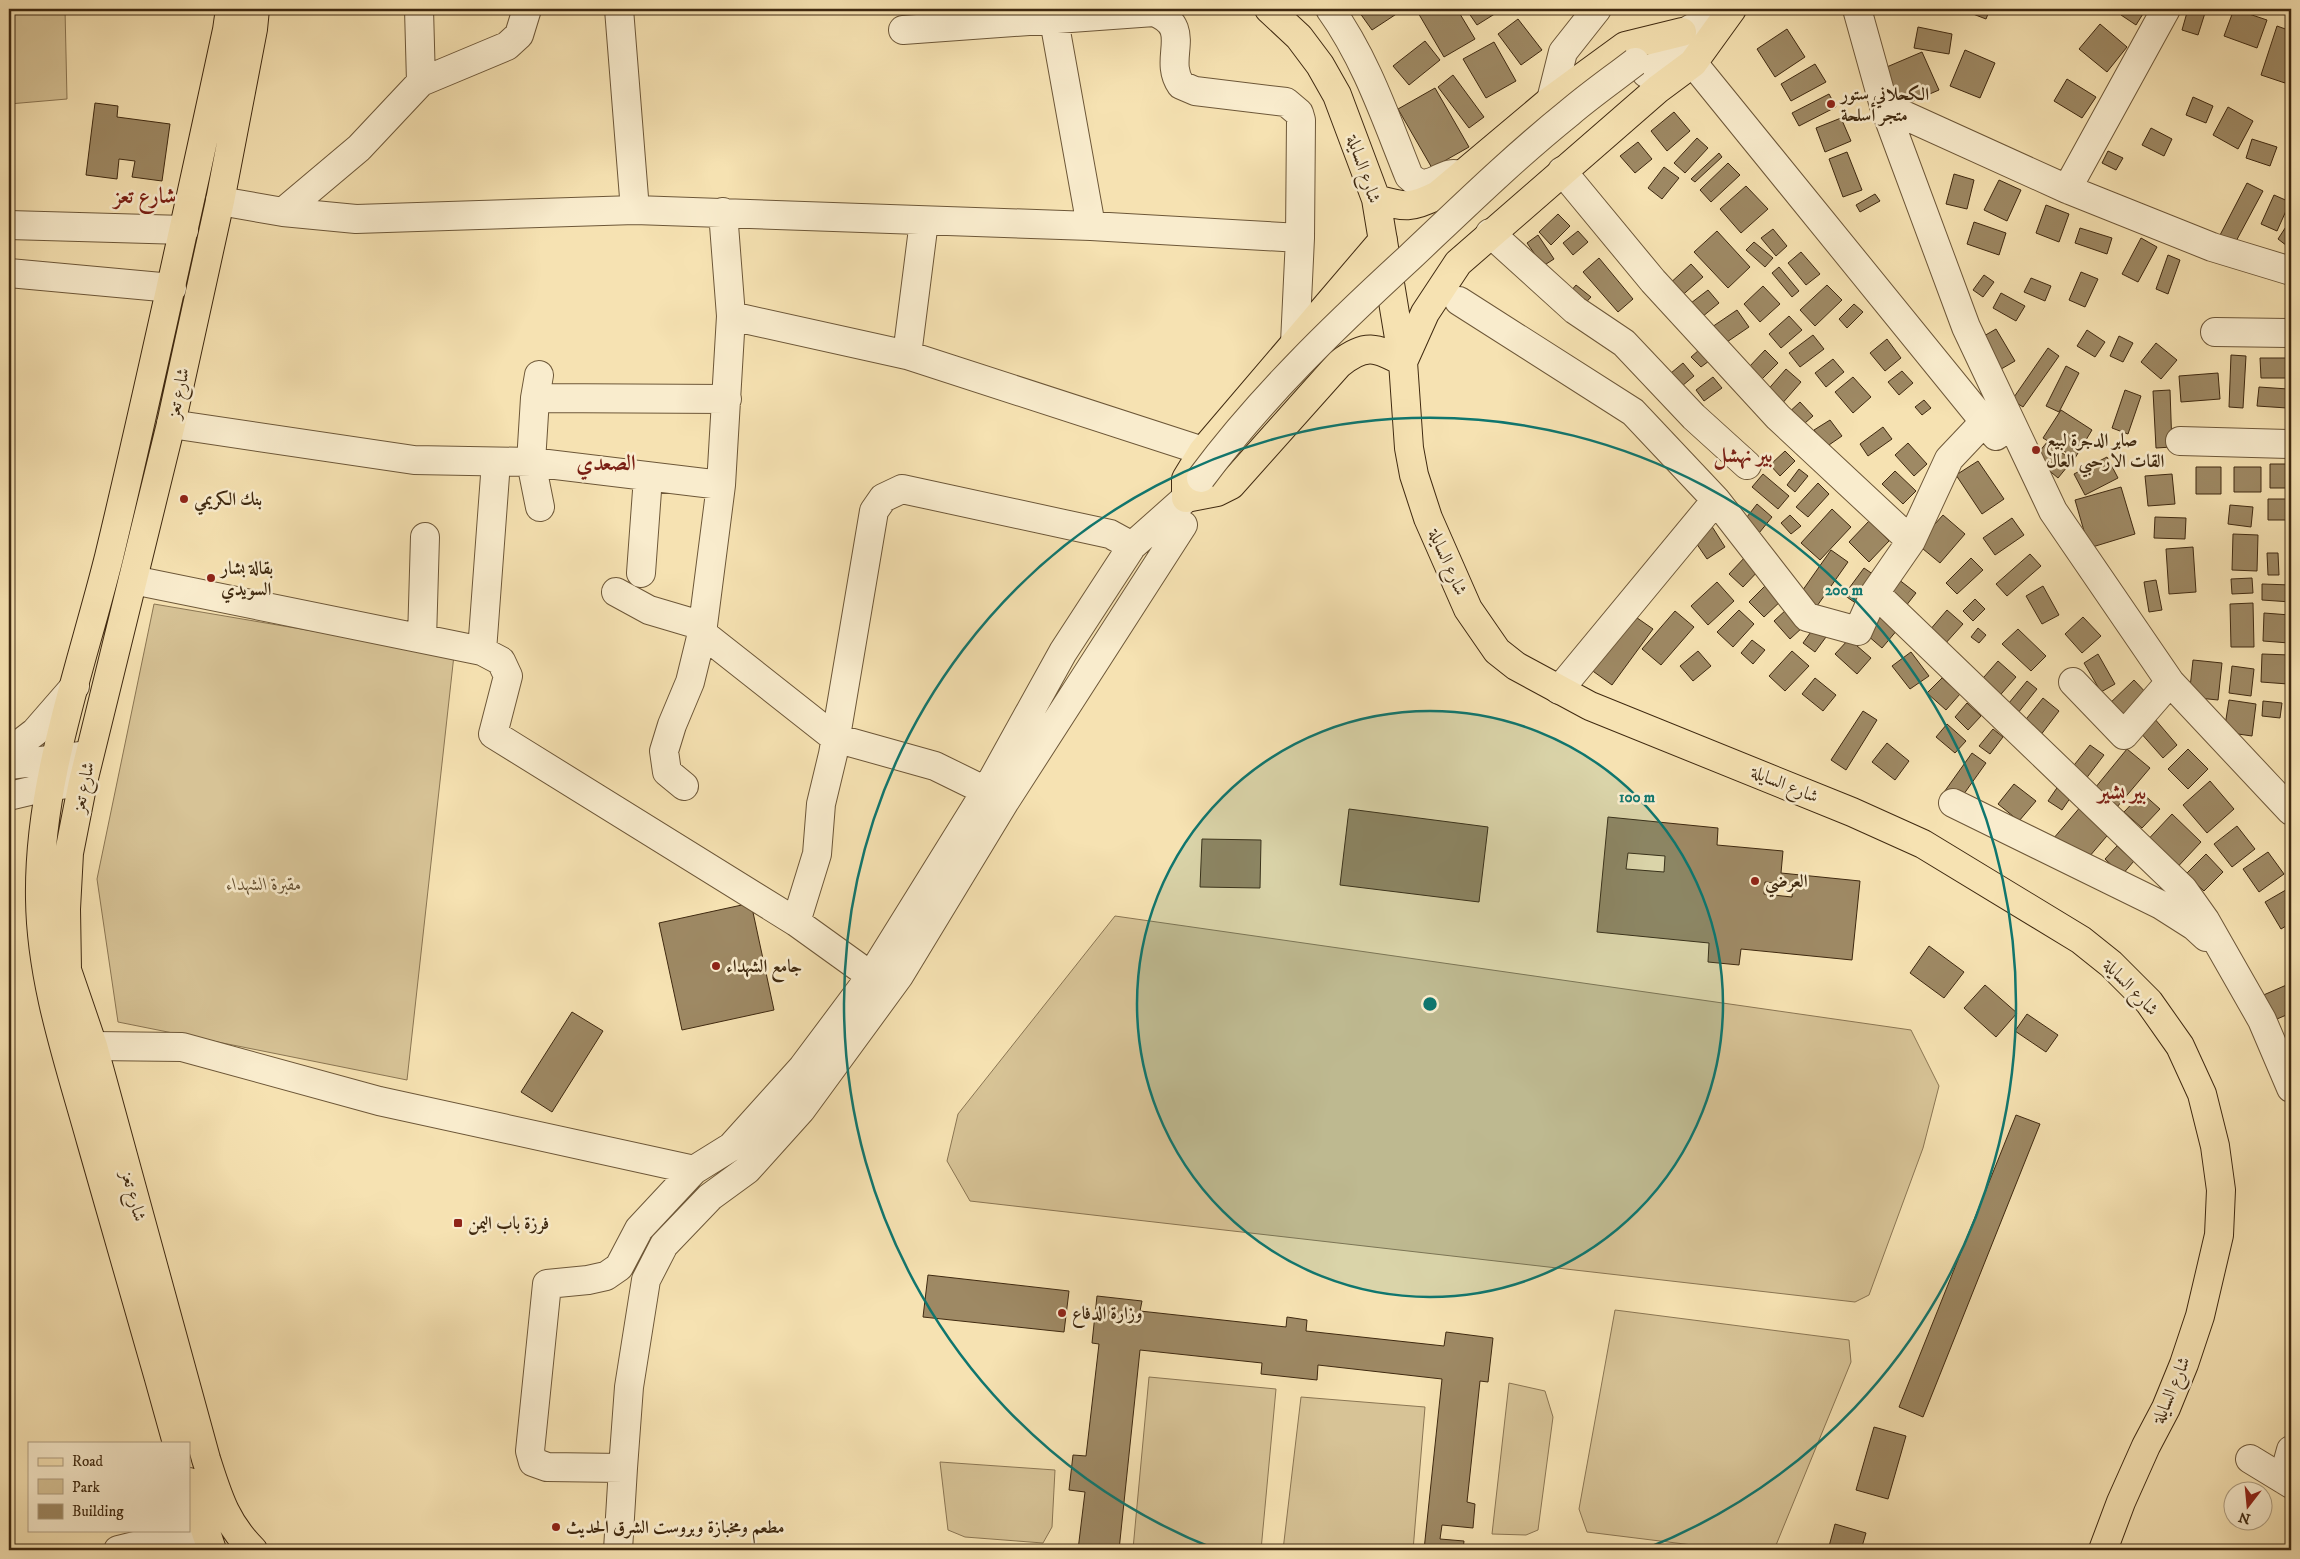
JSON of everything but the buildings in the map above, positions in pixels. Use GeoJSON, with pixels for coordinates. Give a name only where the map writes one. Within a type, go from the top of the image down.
{"type":"FeatureCollection","features":[{"type":"Feature","properties":{"kind":"main road","name":"شارع تعز"},"geometry":{"type":"LineString","coordinates":[[177,1442],[45,971],[40,890],[42,851],[55,758],[145,407],[172,288],[230,9]]}},
{"type":"Feature","properties":{"kind":"main road","name":"شارع تعز"},"geometry":{"type":"LineString","coordinates":[[253,1550],[237,1534],[223,1509],[206,1459],[93,1046],[67,970],[66,909],[69,853],[83,782],[172,424],[220,201],[253,29],[255,9]]}},
{"type":"Feature","properties":{"kind":"main road","name":"شارع السايلة"},"geometry":{"type":"LineString","coordinates":[[1269,9],[1299,37],[1320,65],[1337,95],[1376,199],[1403,362],[1409,448],[1414,475],[1428,518],[1468,609],[1497,651],[1516,666],[1590,706],[1852,812],[1923,844],[2081,940],[2111,964],[2149,1002],[2180,1046],[2202,1094],[2215,1146],[2221,1190],[2219,1235],[2200,1316],[2184,1364],[2166,1408],[2146,1446],[2121,1502],[2103,1550]]}},
{"type":"Feature","properties":{"kind":"main road"},"geometry":{"type":"LineString","coordinates":[[1383,240],[1203,451],[1186,479],[1198,487],[1217,492],[1231,485],[1339,364],[1348,357],[1359,352],[1382,350],[1403,362],[1425,313],[1458,262],[1658,89],[1693,63],[1731,9]]}},
{"type":"Feature","properties":{"kind":"main road"},"geometry":{"type":"LineString","coordinates":[[1376,199],[1408,206],[1420,204],[1438,195],[1551,100],[1625,46],[1682,32]]}},
{"type":"Feature","properties":{"kind":"main road"},"geometry":{"type":"LineString","coordinates":[[190,1485],[208,1540]]}},
{"type":"Feature","properties":{"kind":"street"},"geometry":{"type":"LineString","coordinates":[[419,9],[421,82]]}},
{"type":"Feature","properties":{"kind":"street"},"geometry":{"type":"LineString","coordinates":[[283,212],[359,148],[421,82],[507,46],[519,35],[527,9]]}},
{"type":"Feature","properties":{"kind":"street"},"geometry":{"type":"LineString","coordinates":[[619,9],[635,210]]}},
{"type":"Feature","properties":{"kind":"street"},"geometry":{"type":"LineString","coordinates":[[1330,9],[1346,32],[1364,66],[1409,176],[1424,184],[1454,173],[1461,176]]}},
{"type":"Feature","properties":{"kind":"street"},"geometry":{"type":"LineString","coordinates":[[1551,100],[1563,52],[1597,9]]}},
{"type":"Feature","properties":{"kind":"street"},"geometry":{"type":"LineString","coordinates":[[1641,68],[1682,32],[1726,9]]}},
{"type":"Feature","properties":{"kind":"street"},"geometry":{"type":"LineString","coordinates":[[623,1468],[547,1467],[533,1462],[530,1451],[547,1284],[588,1280],[606,1276],[619,1267],[638,1229],[694,1170],[731,1147],[803,1067],[871,976],[986,791],[1063,652],[1132,546],[1198,487],[1292,370],[1380,285],[1569,112],[1641,68],[1682,48],[1731,9]]}},
{"type":"Feature","properties":{"kind":"street"},"geometry":{"type":"LineString","coordinates":[[1857,9],[1884,106],[1966,327],[1994,412]]}},
{"type":"Feature","properties":{"kind":"street"},"geometry":{"type":"LineString","coordinates":[[2067,189],[2166,9]]}},
{"type":"Feature","properties":{"kind":"street"},"geometry":{"type":"LineString","coordinates":[[903,30],[1053,14],[1154,12],[1170,21],[1175,29],[1174,71],[1180,85],[1195,91],[1286,102],[1293,106],[1301,120],[1300,238],[1295,343]]}},
{"type":"Feature","properties":{"kind":"street"},"geometry":{"type":"LineString","coordinates":[[1053,14],[1091,226]]}},
{"type":"Feature","properties":{"kind":"street"},"geometry":{"type":"LineString","coordinates":[[1693,63],[1994,412],[2054,511],[2170,682],[2291,811]]}},
{"type":"Feature","properties":{"kind":"street"},"geometry":{"type":"LineString","coordinates":[[1884,106],[2067,189],[2212,247],[2291,271]]}},
{"type":"Feature","properties":{"kind":"street"},"geometry":{"type":"LineString","coordinates":[[1562,171],[1653,281],[1778,417],[1911,541]]}},
{"type":"Feature","properties":{"kind":"street"},"geometry":{"type":"LineString","coordinates":[[220,201],[283,212],[356,219],[635,210],[1091,226],[1300,238]]}},
{"type":"Feature","properties":{"kind":"street"},"geometry":{"type":"LineString","coordinates":[[684,786],[667,772],[664,751],[672,725],[690,682],[703,630],[721,485],[731,316],[722,212]]}},
{"type":"Feature","properties":{"kind":"street"},"geometry":{"type":"LineString","coordinates":[[907,355],[924,221]]}},
{"type":"Feature","properties":{"kind":"street"},"geometry":{"type":"LineString","coordinates":[[9,225],[184,230]]}},
{"type":"Feature","properties":{"kind":"street"},"geometry":{"type":"LineString","coordinates":[[1490,233],[1575,310],[1624,343],[1694,417],[1747,465]]}},
{"type":"Feature","properties":{"kind":"street"},"geometry":{"type":"LineString","coordinates":[[9,273],[172,288]]}},
{"type":"Feature","properties":{"kind":"street"},"geometry":{"type":"LineString","coordinates":[[1459,302],[1633,412],[1716,500],[1807,617],[1858,631],[1875,593],[1911,541],[1949,458],[1994,412]]}},
{"type":"Feature","properties":{"kind":"street"},"geometry":{"type":"LineString","coordinates":[[731,316],[907,355],[1203,451]]}},
{"type":"Feature","properties":{"kind":"street"},"geometry":{"type":"LineString","coordinates":[[2215,332],[2291,334]]}},
{"type":"Feature","properties":{"kind":"street"},"geometry":{"type":"LineString","coordinates":[[540,507],[531,462],[537,386],[727,399]]}},
{"type":"Feature","properties":{"kind":"street"},"geometry":{"type":"LineString","coordinates":[[172,424],[414,460],[531,462],[721,485]]}},
{"type":"Feature","properties":{"kind":"street"},"geometry":{"type":"LineString","coordinates":[[2180,441],[2291,444]]}},
{"type":"Feature","properties":{"kind":"street"},"geometry":{"type":"LineString","coordinates":[[482,651],[496,462]]}},
{"type":"Feature","properties":{"kind":"street"},"geometry":{"type":"LineString","coordinates":[[641,573],[648,477]]}},
{"type":"Feature","properties":{"kind":"street"},"geometry":{"type":"LineString","coordinates":[[796,922],[817,854],[821,804],[835,738],[874,511],[883,498],[902,490],[1110,534],[1132,546]]}},
{"type":"Feature","properties":{"kind":"street"},"geometry":{"type":"LineString","coordinates":[[1559,690],[1716,500]]}},
{"type":"Feature","properties":{"kind":"street"},"geometry":{"type":"LineString","coordinates":[[618,1550],[629,1387],[646,1280],[664,1245],[710,1196],[747,1170],[801,1110],[893,984],[1004,803],[1183,525]]}},
{"type":"Feature","properties":{"kind":"street"},"geometry":{"type":"LineString","coordinates":[[422,639],[425,537]]}},
{"type":"Feature","properties":{"kind":"street"},"geometry":{"type":"LineString","coordinates":[[133,580],[482,651],[501,661],[508,676],[493,734],[796,922],[871,976]]}},
{"type":"Feature","properties":{"kind":"street"},"geometry":{"type":"LineString","coordinates":[[616,592],[649,610],[703,630],[835,738],[936,766],[986,791]]}},
{"type":"Feature","properties":{"kind":"street"},"geometry":{"type":"LineString","coordinates":[[1875,593],[2183,889],[2204,920],[2262,1020],[2291,1088]]}},
{"type":"Feature","properties":{"kind":"street"},"geometry":{"type":"LineString","coordinates":[[2073,682],[2124,735],[2170,682]]}},
{"type":"Feature","properties":{"kind":"street"},"geometry":{"type":"LineString","coordinates":[[9,752],[35,732],[75,686]]}},
{"type":"Feature","properties":{"kind":"street"},"geometry":{"type":"LineString","coordinates":[[9,765],[89,754]]}},
{"type":"Feature","properties":{"kind":"street"},"geometry":{"type":"LineString","coordinates":[[9,796],[51,786],[83,782]]}},
{"type":"Feature","properties":{"kind":"street"},"geometry":{"type":"LineString","coordinates":[[1952,803],[2162,905],[2194,926],[2222,952]]}},
{"type":"Feature","properties":{"kind":"street"},"geometry":{"type":"LineString","coordinates":[[93,1046],[182,1047],[379,1102],[694,1170]]}},
{"type":"Feature","properties":{"kind":"street"},"geometry":{"type":"LineString","coordinates":[[2250,1459],[2287,1481],[2291,1450]]}},
{"type":"Feature","properties":{"kind":"street"},"geometry":{"type":"LineString","coordinates":[[118,1550],[208,1540]]}},
{"type":"Feature","properties":{"kind":"green space"},"geometry":{"type":"Polygon","coordinates":[[[9,9],[65,9],[67,99],[9,104],[9,9]]]}},
{"type":"Feature","properties":{"kind":"green space","name":"مقبرة الشهداء"},"geometry":{"type":"Polygon","coordinates":[[[154,604],[454,655],[407,1080],[118,1022],[97,879],[154,604]]]}},
{"type":"Feature","properties":{"kind":"green space"},"geometry":{"type":"Polygon","coordinates":[[[1115,916],[1911,1030],[1939,1086],[1923,1148],[1869,1295],[1855,1302],[970,1201],[947,1161],[958,1114],[1115,916]]]}},
{"type":"Feature","properties":{"kind":"green space"},"geometry":{"type":"Polygon","coordinates":[[[1615,1310],[1849,1340],[1851,1362],[1774,1550],[1733,1550],[1587,1532],[1579,1509],[1615,1310]]]}},
{"type":"Feature","properties":{"kind":"green space"},"geometry":{"type":"Polygon","coordinates":[[[1149,1377],[1276,1389],[1261,1550],[1133,1549],[1149,1377]]]}},
{"type":"Feature","properties":{"kind":"green space"},"geometry":{"type":"Polygon","coordinates":[[[1509,1383],[1545,1391],[1553,1417],[1538,1530],[1526,1535],[1492,1534],[1509,1383]]]}},
{"type":"Feature","properties":{"kind":"green space"},"geometry":{"type":"Polygon","coordinates":[[[1301,1397],[1425,1407],[1413,1550],[1283,1550],[1301,1397]]]}},
{"type":"Feature","properties":{"kind":"green space"},"geometry":{"type":"Polygon","coordinates":[[[940,1462],[1055,1470],[1052,1527],[1043,1543],[965,1537],[948,1530],[940,1462]]]}},
{"type":"Feature","properties":{"kind":"place","name":"الكحلاني ستور متجر أسلحة"},"geometry":{"type":"Point","coordinates":[1831,104]}},
{"type":"Feature","properties":{"kind":"place","name":"صابر الدجرة لبيع القات الارحبي العال"},"geometry":{"type":"Point","coordinates":[2036,450]}},
{"type":"Feature","properties":{"kind":"place","name":"بنك الكريمي"},"geometry":{"type":"Point","coordinates":[184,499]}},
{"type":"Feature","properties":{"kind":"place","name":"بقالة بشار السويدي"},"geometry":{"type":"Point","coordinates":[211,578]}},
{"type":"Feature","properties":{"kind":"place","name":"العرضي"},"geometry":{"type":"Point","coordinates":[1755,881]}},
{"type":"Feature","properties":{"kind":"place","name":"جامع الشهداء"},"geometry":{"type":"Point","coordinates":[716,966]}},
{"type":"Feature","properties":{"kind":"place","name":"فرزة باب اليمن"},"geometry":{"type":"Point","coordinates":[458,1223]}},
{"type":"Feature","properties":{"kind":"place","name":"وزارة الدفاع"},"geometry":{"type":"Point","coordinates":[1062,1313]}},
{"type":"Feature","properties":{"kind":"place","name":"مطعم ومخبازة وبروست الشرق الحديث"},"geometry":{"type":"Point","coordinates":[556,1527]}},
{"type":"Feature","properties":{"kind":"district","name":"شارع تعز"},"geometry":{"type":"Point","coordinates":[145,195]}},
{"type":"Feature","properties":{"kind":"district","name":"بير نهشل"},"geometry":{"type":"Point","coordinates":[1743,454]}},
{"type":"Feature","properties":{"kind":"district","name":"الصعدي"},"geometry":{"type":"Point","coordinates":[606,462]}},
{"type":"Feature","properties":{"kind":"district","name":"بير بشير"},"geometry":{"type":"Point","coordinates":[2122,791]}}]}
